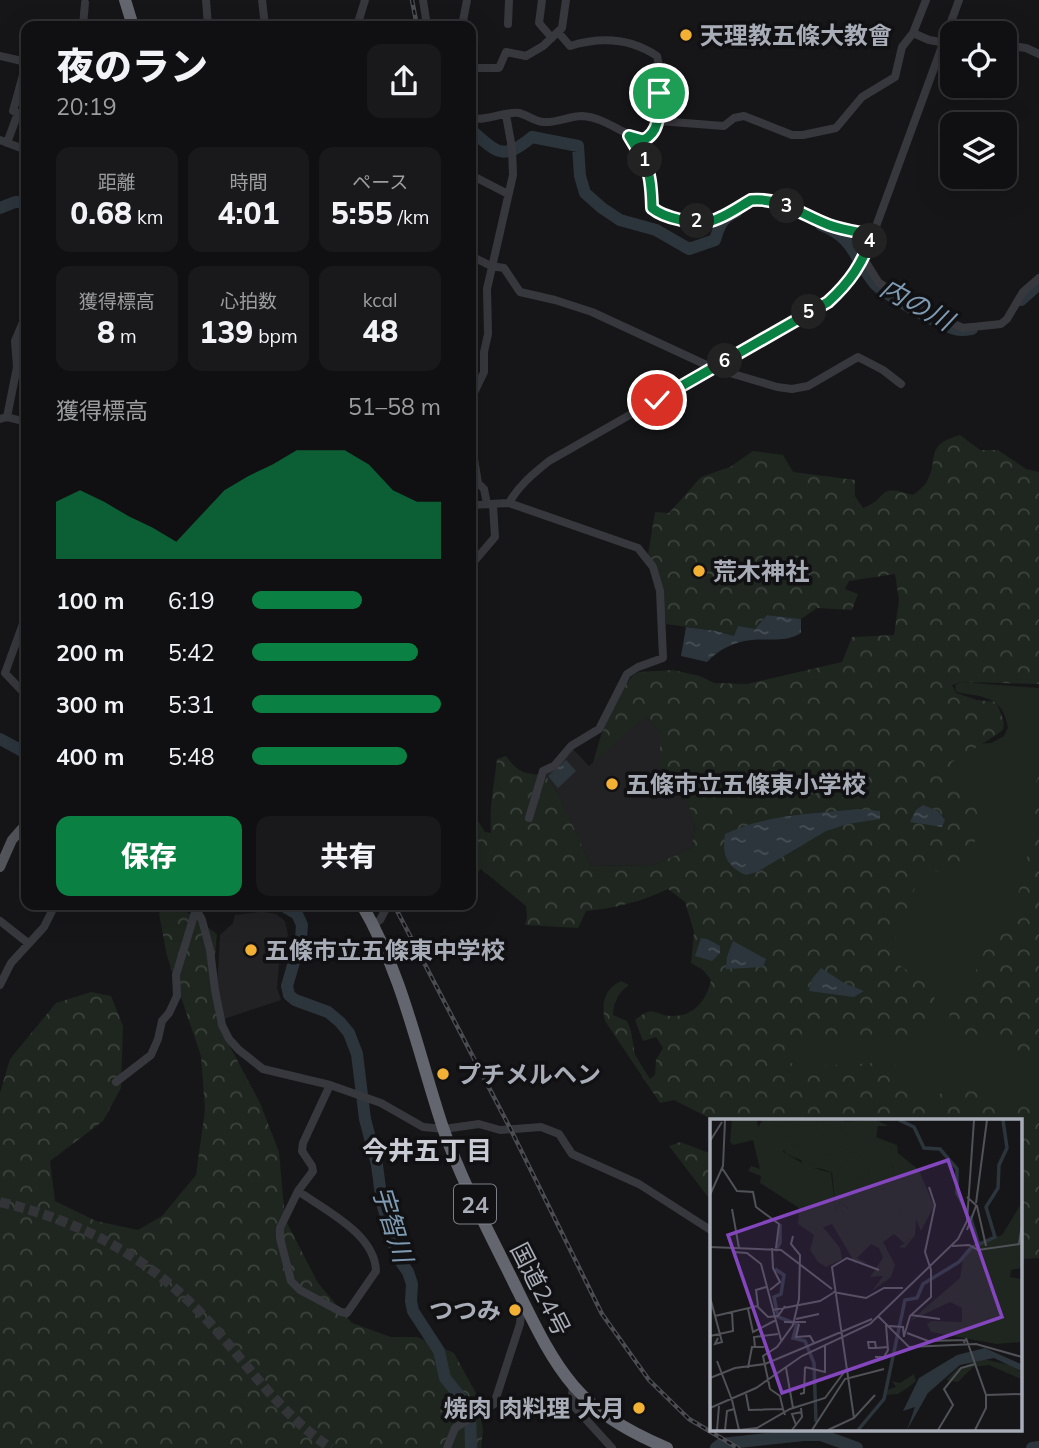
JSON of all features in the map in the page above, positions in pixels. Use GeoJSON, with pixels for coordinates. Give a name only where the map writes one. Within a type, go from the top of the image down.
{"type":"FeatureCollection","features":[{"type":"Feature","properties":{"kind":"highway"},"geometry":{"type":"LineString","coordinates":[[125,0],[131,21]]}},
{"type":"Feature","properties":{"kind":"highway","name":"国道24号"},"geometry":{"type":"LineString","coordinates":[[365,910],[374,925],[405,1000],[444,1129],[462,1176],[547,1349],[573,1387],[593,1407],[612,1422],[667,1448]]}},
{"type":"Feature","properties":{"kind":"main road"},"geometry":{"type":"LineString","coordinates":[[0,867],[12,841],[21,830]]}},
{"type":"Feature","properties":{"kind":"street"},"geometry":{"type":"LineString","coordinates":[[206,0],[208,21]]}},
{"type":"Feature","properties":{"kind":"street"},"geometry":{"type":"LineString","coordinates":[[262,0],[264,21]]}},
{"type":"Feature","properties":{"kind":"street"},"geometry":{"type":"LineString","coordinates":[[353,0],[364,3],[359,21]]}},
{"type":"Feature","properties":{"kind":"street"},"geometry":{"type":"LineString","coordinates":[[423,0],[425,21]]}},
{"type":"Feature","properties":{"kind":"street"},"geometry":{"type":"LineString","coordinates":[[463,21],[467,0]]}},
{"type":"Feature","properties":{"kind":"street"},"geometry":{"type":"LineString","coordinates":[[508,24],[509,0]]}},
{"type":"Feature","properties":{"kind":"street"},"geometry":{"type":"LineString","coordinates":[[476,119],[518,113],[542,123],[581,116],[594,118],[643,140],[648,138],[659,121],[660,70],[657,56],[631,44],[606,39],[570,46],[539,23],[542,0]]}},
{"type":"Feature","properties":{"kind":"street"},"geometry":{"type":"LineString","coordinates":[[476,68],[499,68],[506,52],[526,56],[555,35],[562,28],[566,0]]}},
{"type":"Feature","properties":{"kind":"street"},"geometry":{"type":"LineString","coordinates":[[659,121],[724,126],[733,118],[744,116],[792,135],[836,128],[862,97],[895,77],[902,47],[913,33],[926,0]]}},
{"type":"Feature","properties":{"kind":"street"},"geometry":{"type":"LineString","coordinates":[[954,21],[959,0]]}},
{"type":"Feature","properties":{"kind":"street"},"geometry":{"type":"LineString","coordinates":[[83,21],[85,4]]}},
{"type":"Feature","properties":{"kind":"street"},"geometry":{"type":"LineString","coordinates":[[913,33],[940,42]]}},
{"type":"Feature","properties":{"kind":"street"},"geometry":{"type":"LineString","coordinates":[[1017,47],[1039,54]]}},
{"type":"Feature","properties":{"kind":"street"},"geometry":{"type":"LineString","coordinates":[[0,56],[21,62]]}},
{"type":"Feature","properties":{"kind":"street"},"geometry":{"type":"LineString","coordinates":[[509,503],[531,475],[549,461],[828,302],[846,286],[864,259],[940,63]]}},
{"type":"Feature","properties":{"kind":"street"},"geometry":{"type":"LineString","coordinates":[[21,81],[13,111],[18,113],[4,142],[21,148]]}},
{"type":"Feature","properties":{"kind":"street"},"geometry":{"type":"LineString","coordinates":[[476,389],[484,372],[488,334],[487,289],[513,175],[506,115]]}},
{"type":"Feature","properties":{"kind":"street"},"geometry":{"type":"LineString","coordinates":[[629,136],[648,165],[652,208],[659,214],[714,221],[756,199],[785,206],[832,226],[872,235]]}},
{"type":"Feature","properties":{"kind":"street"},"geometry":{"type":"LineString","coordinates":[[476,178],[508,194]]}},
{"type":"Feature","properties":{"kind":"street"},"geometry":{"type":"LineString","coordinates":[[476,258],[491,266],[505,268],[520,292],[555,300],[592,313],[713,368],[777,387],[800,388],[858,357],[883,370],[901,384]]}},
{"type":"Feature","properties":{"kind":"street"},"geometry":{"type":"LineString","coordinates":[[864,259],[879,283],[931,314],[963,328],[1001,324],[1007,319],[1023,292],[1039,278]]}},
{"type":"Feature","properties":{"kind":"street"},"geometry":{"type":"LineString","coordinates":[[21,327],[15,341],[17,367],[2,416],[21,421]]}},
{"type":"Feature","properties":{"kind":"street"},"geometry":{"type":"LineString","coordinates":[[476,471],[478,483],[484,489],[495,522],[495,537],[476,559]]}},
{"type":"Feature","properties":{"kind":"street"},"geometry":{"type":"LineString","coordinates":[[476,506],[509,503],[638,548],[645,555],[657,579],[663,624],[663,658],[627,674],[599,729],[571,746],[554,766],[542,771],[530,818]]}},
{"type":"Feature","properties":{"kind":"street"},"geometry":{"type":"LineString","coordinates":[[21,629],[5,673],[21,690]]}},
{"type":"Feature","properties":{"kind":"street"},"geometry":{"type":"LineString","coordinates":[[0,985],[10,963],[44,927],[52,910]]}},
{"type":"Feature","properties":{"kind":"street"},"geometry":{"type":"LineString","coordinates":[[116,1082],[151,1055],[155,1047],[162,1021],[177,996],[176,975],[194,910]]}},
{"type":"Feature","properties":{"kind":"street"},"geometry":{"type":"LineString","coordinates":[[196,910],[210,950],[222,1025],[229,1039],[245,1056],[263,1069],[330,1086],[381,1103],[423,1126],[444,1129],[479,1124],[500,1130],[541,1127],[559,1134],[572,1154],[639,1184],[710,1230]]}},
{"type":"Feature","properties":{"kind":"street"},"geometry":{"type":"LineString","coordinates":[[374,925],[385,910]]}},
{"type":"Feature","properties":{"kind":"street"},"geometry":{"type":"LineString","coordinates":[[0,921],[28,943]]}},
{"type":"Feature","properties":{"kind":"street"},"geometry":{"type":"LineString","coordinates":[[298,1191],[358,1234],[368,1244],[376,1263],[376,1271],[347,1312],[341,1312],[300,1290],[291,1281],[280,1238],[280,1228],[298,1191],[313,1171],[302,1151],[303,1143],[330,1086]]}},
{"type":"Feature","properties":{"kind":"street"},"geometry":{"type":"LineString","coordinates":[[447,1448],[455,1427],[494,1404],[520,1324],[522,1300]]}},
{"type":"Feature","properties":{"kind":"street"},"geometry":{"type":"LineString","coordinates":[[573,1387],[571,1403],[612,1448]]}},
{"type":"Feature","properties":{"kind":"shaded area","name":"五條市立五條東小学校"},"geometry":{"type":"Polygon","coordinates":[[[646,716],[660,732],[660,766],[690,809],[695,826],[692,848],[654,865],[591,866],[558,793],[545,775],[573,749],[589,766],[646,716]]]}},
{"type":"Feature","properties":{"kind":"shaded area","name":"五條市立五條東中学校"},"geometry":{"type":"Polygon","coordinates":[[[264,910],[276,914],[285,921],[288,935],[279,965],[277,988],[281,1000],[224,1019],[217,988],[220,935],[233,923],[235,915],[264,910]]]}},
{"type":"Feature","properties":{"kind":"green space"},"geometry":{"type":"Polygon","coordinates":[[[960,435],[980,450],[998,450],[1026,469],[1039,472],[1039,684],[961,682],[952,685],[956,693],[977,700],[996,702],[1004,726],[995,735],[951,763],[953,777],[970,798],[977,812],[977,832],[971,852],[959,867],[948,872],[929,871],[916,885],[891,949],[894,961],[934,990],[933,1007],[927,1019],[905,1041],[811,1036],[802,1040],[789,1053],[791,1063],[801,1067],[894,1062],[897,1069],[894,1085],[909,1095],[933,1101],[941,1093],[967,1089],[1016,1105],[1039,1102],[1039,1258],[1021,1259],[1021,1119],[711,1119],[674,1100],[660,1103],[605,1021],[603,1009],[607,993],[615,984],[621,981],[629,985],[617,998],[613,1015],[627,1021],[635,1055],[650,1079],[655,1075],[656,1060],[663,1048],[656,1037],[643,1041],[635,1020],[650,1011],[672,1016],[686,1014],[698,1006],[711,980],[703,970],[691,963],[694,932],[685,902],[668,889],[628,904],[586,911],[578,928],[525,925],[526,906],[481,869],[476,874],[476,818],[485,832],[491,833],[491,805],[497,759],[506,756],[522,772],[545,775],[558,793],[591,866],[654,865],[692,848],[695,826],[690,809],[660,766],[660,732],[646,716],[593,763],[601,735],[619,694],[632,676],[639,672],[673,670],[700,676],[714,683],[747,684],[842,662],[852,637],[894,635],[899,600],[895,574],[849,581],[845,589],[858,594],[852,610],[817,608],[801,619],[767,615],[755,629],[734,636],[666,624],[663,590],[648,555],[655,512],[669,513],[701,477],[730,467],[753,451],[783,455],[793,472],[855,480],[855,496],[863,508],[888,491],[913,495],[922,488],[930,474],[936,449],[948,439],[960,435]]]}},
{"type":"Feature","properties":{"kind":"green space"},"geometry":{"type":"Polygon","coordinates":[[[961,682],[1039,688],[1039,1125],[1021,1119],[958,1119],[787,1067],[782,1053],[883,962],[940,773],[971,744],[991,743],[1004,736],[1008,728],[1002,710],[996,704],[983,697],[956,692],[955,685],[961,682]]]}},
{"type":"Feature","properties":{"kind":"green space"},"geometry":{"type":"Polygon","coordinates":[[[1039,774],[1039,1058],[1023,1059],[1018,1052],[1008,1053],[980,1038],[956,1037],[950,1018],[955,997],[976,970],[1018,895],[1039,774]]]}},
{"type":"Feature","properties":{"kind":"green space"},"geometry":{"type":"Polygon","coordinates":[[[161,910],[184,910],[217,934],[212,986],[217,1022],[260,1103],[279,1152],[285,1219],[318,1283],[352,1323],[391,1337],[417,1337],[454,1353],[478,1397],[483,1431],[481,1448],[0,1448],[0,1093],[10,1059],[56,1003],[91,992],[111,996],[123,1026],[121,1088],[103,1121],[50,1161],[55,1201],[96,1221],[138,1230],[162,1216],[196,1175],[205,1110],[201,1056],[167,956],[159,914],[161,910]]]}},
{"type":"Feature","properties":{"kind":"green space"},"geometry":{"type":"Polygon","coordinates":[[[680,1142],[710,1153],[710,1199],[669,1146],[680,1142]]]}},
{"type":"Feature","properties":{"kind":"water"},"geometry":{"type":"Polygon","coordinates":[[[767,615],[801,619],[801,633],[783,639],[739,642],[722,650],[707,662],[681,656],[686,627],[734,636],[738,626],[755,629],[767,615]]]}},
{"type":"Feature","properties":{"kind":"water"},"geometry":{"type":"Polygon","coordinates":[[[566,760],[576,771],[558,788],[548,776],[566,760]]]}},
{"type":"Feature","properties":{"kind":"water"},"geometry":{"type":"Polygon","coordinates":[[[923,805],[938,811],[945,820],[942,827],[910,822],[916,810],[923,805]]]}},
{"type":"Feature","properties":{"kind":"water"},"geometry":{"type":"Polygon","coordinates":[[[858,809],[880,811],[880,819],[826,831],[757,872],[746,875],[730,864],[725,854],[725,834],[741,827],[790,816],[858,809]]]}},
{"type":"Feature","properties":{"kind":"water"},"geometry":{"type":"Polygon","coordinates":[[[701,938],[720,946],[720,953],[712,961],[695,956],[701,938]]]}},
{"type":"Feature","properties":{"kind":"water"},"geometry":{"type":"Polygon","coordinates":[[[733,941],[766,959],[763,967],[726,969],[733,941]]]}},
{"type":"Feature","properties":{"kind":"water"},"geometry":{"type":"Polygon","coordinates":[[[821,968],[844,983],[864,991],[854,997],[809,991],[812,979],[821,968]]]}},
{"type":"Feature","properties":{"kind":"waterway","name":"内の川"},"geometry":{"type":"LineString","coordinates":[[476,134],[487,144],[506,152],[532,137],[578,146],[580,176],[585,193],[620,220],[656,230],[689,249],[715,240],[722,223],[736,212]]}},
{"type":"Feature","properties":{"kind":"waterway"},"geometry":{"type":"LineString","coordinates":[[0,208],[21,202]]}},
{"type":"Feature","properties":{"kind":"waterway","name":"内の川"},"geometry":{"type":"LineString","coordinates":[[821,225],[848,243],[875,284],[889,295],[948,327],[972,329]]}},
{"type":"Feature","properties":{"kind":"waterway","name":"内の川"},"geometry":{"type":"LineString","coordinates":[[1021,300],[1039,284]]}},
{"type":"Feature","properties":{"kind":"waterway","name":"宇智川"},"geometry":{"type":"LineString","coordinates":[[0,739],[21,750]]}},
{"type":"Feature","properties":{"kind":"waterway","name":"宇智川"},"geometry":{"type":"LineString","coordinates":[[290,910],[297,914],[302,925],[301,938],[287,986],[289,995],[295,1000],[328,1012],[349,1033],[357,1054],[365,1119],[377,1165],[382,1203],[398,1258],[408,1272],[412,1284],[413,1311],[439,1351],[445,1378],[470,1409],[471,1448]]}},
{"type":"Feature","properties":{"kind":"waterway"},"geometry":{"type":"LineString","coordinates":[[716,1448],[721,1444],[804,1435],[821,1435],[857,1448]]}},
{"type":"Feature","properties":{"kind":"waterway"},"geometry":{"type":"LineString","coordinates":[[1032,1448],[1039,1447]]}},
{"type":"Feature","properties":{"kind":"tunnel"},"geometry":{"type":"LineString","coordinates":[[0,1202],[30,1210],[87,1232],[139,1261],[164,1279],[209,1322],[296,1421],[331,1448]]}},
{"type":"Feature","properties":{"kind":"railway"},"geometry":{"type":"LineString","coordinates":[[412,0],[416,21]]}},
{"type":"Feature","properties":{"kind":"railway"},"geometry":{"type":"LineString","coordinates":[[397,910],[510,1128],[602,1314],[649,1380],[689,1419],[738,1448]]}},
{"type":"Feature","properties":{"kind":"place","name":"天理教五條大教會"},"geometry":{"type":"Point","coordinates":[686,35]}},
{"type":"Feature","properties":{"kind":"place","name":"荒木神社"},"geometry":{"type":"Point","coordinates":[699,571]}},
{"type":"Feature","properties":{"kind":"place","name":"五條市立五條東小学校"},"geometry":{"type":"Point","coordinates":[612,784]}},
{"type":"Feature","properties":{"kind":"place","name":"五條市立五條東中学校"},"geometry":{"type":"Point","coordinates":[251,950]}},
{"type":"Feature","properties":{"kind":"place","name":"プチメルヘン"},"geometry":{"type":"Point","coordinates":[443,1074]}},
{"type":"Feature","properties":{"kind":"place","name":"つつみ"},"geometry":{"type":"Point","coordinates":[515,1310]}},
{"type":"Feature","properties":{"kind":"place","name":"焼肉 肉料理 大月"},"geometry":{"type":"Point","coordinates":[639,1408]}},
{"type":"Feature","properties":{"kind":"district","name":"今井五丁目"},"geometry":{"type":"Point","coordinates":[427,1150]}},
{"type":"Feature","properties":{"kind":"route"},"geometry":{"type":"LineString","coordinates":[[657,400],[828,302],[846,286],[864,259],[872,235],[832,226],[785,206],[756,199],[714,221],[659,214],[652,208],[648,165],[629,136],[643,140],[651,136],[659,121],[659,93]]}}]}
